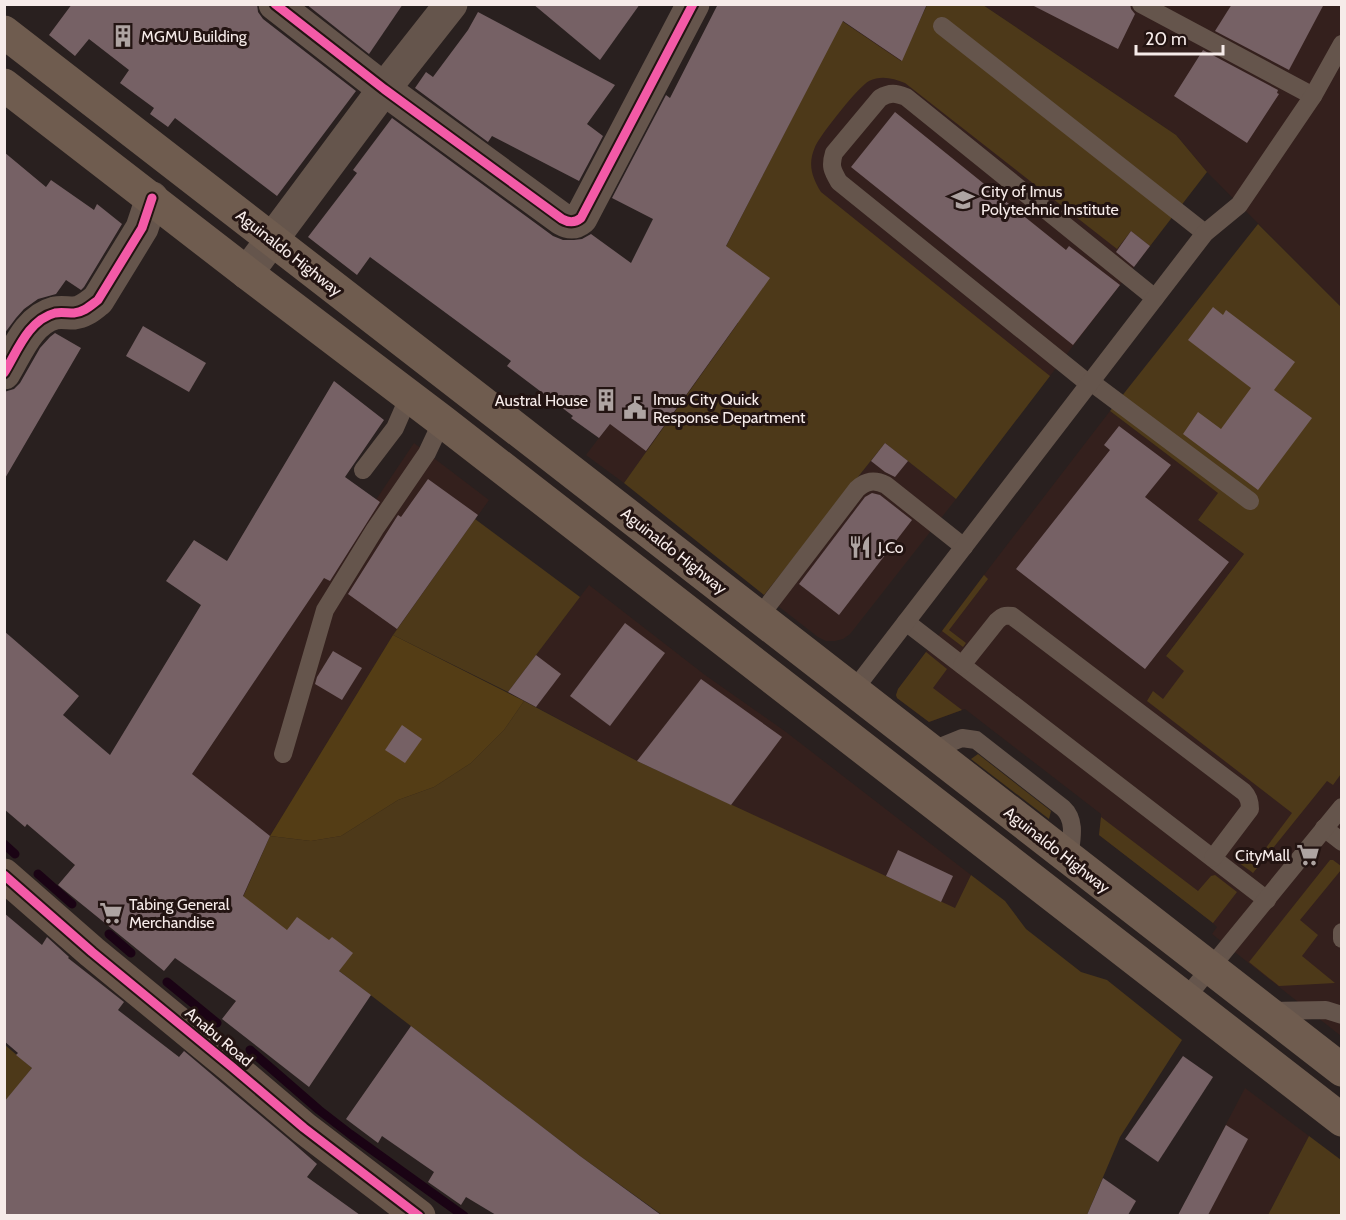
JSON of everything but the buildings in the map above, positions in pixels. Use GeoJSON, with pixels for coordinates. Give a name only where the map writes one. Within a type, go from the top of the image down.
{"type":"FeatureCollection","features":[{"type":"Feature","properties":{"kind":"highway","name":"Aguinaldo Highway"},"geometry":{"type":"LineString","coordinates":[[6,35],[759,617],[1341,1071]]}},
{"type":"Feature","properties":{"kind":"highway"},"geometry":{"type":"LineString","coordinates":[[4,85],[442,421],[1341,1120]]}},
{"type":"Feature","properties":{"kind":"highway"},"geometry":{"type":"LineString","coordinates":[[442,421],[466,390]]}},
{"type":"Feature","properties":{"kind":"street"},"geometry":{"type":"LineString","coordinates":[[275,4],[384,89],[567,222],[578,221],[583,214],[693,4]]}},
{"type":"Feature","properties":{"kind":"street"},"geometry":{"type":"LineString","coordinates":[[247,273],[384,89],[451,4]]}},
{"type":"Feature","properties":{"kind":"street"},"geometry":{"type":"LineString","coordinates":[[4,373],[28,332],[38,321],[58,312],[76,313],[88,309],[98,300],[142,228],[152,198]]}},
{"type":"Feature","properties":{"kind":"street","name":"Anabu Road"},"geometry":{"type":"LineString","coordinates":[[4,875],[92,952],[304,1128],[419,1215]]}},
{"type":"Feature","properties":{"kind":"lane"},"geometry":{"type":"LineString","coordinates":[[1141,4],[1313,96]]}},
{"type":"Feature","properties":{"kind":"lane"},"geometry":{"type":"LineString","coordinates":[[942,26],[1205,233]]}},
{"type":"Feature","properties":{"kind":"lane"},"geometry":{"type":"LineString","coordinates":[[853,691],[1205,233],[1239,205],[1313,96],[1341,44]]}},
{"type":"Feature","properties":{"kind":"lane"},"geometry":{"type":"LineString","coordinates":[[1155,298],[906,98],[888,93],[880,98],[834,153],[831,163],[839,182],[1090,383],[1250,501]]}},
{"type":"Feature","properties":{"kind":"lane"},"geometry":{"type":"LineString","coordinates":[[363,470],[395,428],[409,396]]}},
{"type":"Feature","properties":{"kind":"lane"},"geometry":{"type":"LineString","coordinates":[[283,754],[325,610],[375,529],[427,453],[442,421]]}},
{"type":"Feature","properties":{"kind":"lane"},"geometry":{"type":"LineString","coordinates":[[759,617],[857,489],[871,481],[879,481],[886,485],[964,547]]}},
{"type":"Feature","properties":{"kind":"lane"},"geometry":{"type":"LineString","coordinates":[[962,665],[1001,617],[1012,616],[1244,792],[1248,797],[1250,809],[1213,858]]}},
{"type":"Feature","properties":{"kind":"lane"},"geometry":{"type":"LineString","coordinates":[[906,622],[1267,900]]}},
{"type":"Feature","properties":{"kind":"lane"},"geometry":{"type":"LineString","coordinates":[[1185,999],[1341,807]]}},
{"type":"Feature","properties":{"kind":"lane"},"geometry":{"type":"LineString","coordinates":[[1324,828],[1341,842]]}},
{"type":"Feature","properties":{"kind":"lane"},"geometry":{"type":"LineString","coordinates":[[1341,932],[1341,939]]}},
{"type":"Feature","properties":{"kind":"lane"},"geometry":{"type":"LineString","coordinates":[[1263,1011],[1326,1010],[1341,1015]]}},
{"type":"Feature","properties":{"kind":"shaded area"},"geometry":{"type":"Polygon","coordinates":[[[927,5],[983,5],[1176,135],[1207,172],[1150,246],[1131,231],[1117,249],[905,83],[882,78],[874,79],[864,85],[834,120],[815,147],[811,161],[812,170],[821,192],[1050,376],[956,499],[885,443],[764,595],[624,483],[738,323],[701,295],[842,21],[901,61],[927,5]]]}},
{"type":"Feature","properties":{"kind":"shaded area"},"geometry":{"type":"Polygon","coordinates":[[[983,5],[1341,5],[1341,307],[1207,172],[1176,135],[983,5]]]}},
{"type":"Feature","properties":{"kind":"shaded area","name":"City of Imus Polytechnic Institute"},"geometry":{"type":"Polygon","coordinates":[[[842,21],[1157,237],[1043,385],[769,164],[842,21]]]}},
{"type":"Feature","properties":{"kind":"shaded area"},"geometry":{"type":"Polygon","coordinates":[[[1258,224],[1341,307],[1341,774],[1333,785],[1327,781],[1253,873],[1238,861],[1236,852],[1253,865],[1292,813],[1147,701],[1153,691],[1163,699],[1184,671],[1166,656],[1244,554],[1198,520],[1218,493],[1110,411],[1258,224]]]}},
{"type":"Feature","properties":{"kind":"shaded area"},"geometry":{"type":"Polygon","coordinates":[[[701,295],[738,323],[624,483],[586,455],[687,322],[701,295]]]}},
{"type":"Feature","properties":{"kind":"shaded area"},"geometry":{"type":"Polygon","coordinates":[[[1110,411],[1219,493],[1198,520],[1244,554],[1166,656],[1333,784],[1341,774],[1341,1036],[1212,934],[1217,927],[1213,923],[1099,835],[1101,814],[965,709],[929,722],[897,698],[898,689],[1110,411]]]}},
{"type":"Feature","properties":{"kind":"shaded area"},"geometry":{"type":"Polygon","coordinates":[[[414,443],[489,500],[393,635],[270,836],[243,897],[192,774],[414,443]]]}},
{"type":"Feature","properties":{"kind":"shaded area","name":"J.Co"},"geometry":{"type":"Polygon","coordinates":[[[885,443],[956,499],[850,634],[843,639],[826,641],[764,595],[885,443]]]}},
{"type":"Feature","properties":{"kind":"shaded area"},"geometry":{"type":"Polygon","coordinates":[[[475,519],[580,597],[508,692],[393,635],[475,519]]]}},
{"type":"Feature","properties":{"kind":"shaded area"},"geometry":{"type":"Polygon","coordinates":[[[984,575],[988,579],[949,630],[966,643],[963,647],[942,631],[984,575]]]}},
{"type":"Feature","properties":{"kind":"shaded area"},"geometry":{"type":"Polygon","coordinates":[[[589,585],[705,675],[786,732],[971,875],[955,909],[637,761],[508,692],[589,585]]]}},
{"type":"Feature","properties":{"kind":"shaded area"},"geometry":{"type":"Polygon","coordinates":[[[393,635],[524,701],[504,730],[471,763],[434,787],[398,800],[341,836],[311,841],[270,836],[393,635]]]}},
{"type":"Feature","properties":{"kind":"shaded area"},"geometry":{"type":"Polygon","coordinates":[[[926,652],[947,669],[933,688],[962,710],[929,722],[896,695],[926,652]]]}},
{"type":"Feature","properties":{"kind":"shaded area"},"geometry":{"type":"Polygon","coordinates":[[[524,701],[637,761],[955,908],[971,875],[1005,901],[1026,929],[1081,972],[1107,980],[1182,1040],[1120,1137],[1087,1215],[662,1215],[580,1156],[243,897],[270,836],[311,841],[341,836],[398,800],[434,787],[471,763],[504,730],[524,701]]]}},
{"type":"Feature","properties":{"kind":"shaded area"},"geometry":{"type":"Polygon","coordinates":[[[978,754],[1051,811],[1049,819],[971,759],[978,754]]]}},
{"type":"Feature","properties":{"kind":"shaded area"},"geometry":{"type":"Polygon","coordinates":[[[1101,817],[1198,891],[1211,876],[1215,875],[1237,892],[1213,923],[1099,835],[1101,817]]]}},
{"type":"Feature","properties":{"kind":"shaded area"},"geometry":{"type":"Polygon","coordinates":[[[1330,860],[1341,866],[1341,870],[1300,920],[1318,935],[1302,956],[1335,983],[1279,986],[1249,962],[1330,860]]]}},
{"type":"Feature","properties":{"kind":"shaded area"},"geometry":{"type":"Polygon","coordinates":[[[5,1045],[32,1068],[5,1102],[5,1045]]]}},
{"type":"Feature","properties":{"kind":"shaded area"},"geometry":{"type":"Polygon","coordinates":[[[1245,1088],[1309,1136],[1268,1215],[1178,1216],[1245,1088]]]}},
{"type":"Feature","properties":{"kind":"shaded area"},"geometry":{"type":"Polygon","coordinates":[[[1309,1136],[1341,1160],[1341,1215],[1268,1215],[1309,1136]]]}},
{"type":"Feature","properties":{"kind":"waterway"},"geometry":{"type":"LineString","coordinates":[[4,844],[15,854]]}},
{"type":"Feature","properties":{"kind":"waterway"},"geometry":{"type":"LineString","coordinates":[[38,874],[72,904]]}},
{"type":"Feature","properties":{"kind":"waterway"},"geometry":{"type":"LineString","coordinates":[[109,934],[131,953]]}},
{"type":"Feature","properties":{"kind":"waterway"},"geometry":{"type":"LineString","coordinates":[[167,982],[217,1023]]}},
{"type":"Feature","properties":{"kind":"waterway"},"geometry":{"type":"LineString","coordinates":[[250,1050],[319,1110],[464,1216]]}},
{"type":"Feature","properties":{"kind":"cycle path"},"geometry":{"type":"LineString","coordinates":[[275,4],[384,89],[562,219],[572,222],[581,218],[693,4]]}},
{"type":"Feature","properties":{"kind":"cycle path"},"geometry":{"type":"LineString","coordinates":[[4,373],[24,338],[37,322],[55,313],[81,311],[98,300],[142,228],[152,198]]}},
{"type":"Feature","properties":{"kind":"cycle path"},"geometry":{"type":"LineString","coordinates":[[4,875],[92,952],[304,1128],[419,1216]]}},
{"type":"Feature","properties":{"kind":"place","name":"MGMU Building"},"geometry":{"type":"Point","coordinates":[123,36]}},
{"type":"Feature","properties":{"kind":"place","name":"City of Imus Polytechnic Institute"},"geometry":{"type":"Point","coordinates":[963,200]}},
{"type":"Feature","properties":{"kind":"place","name":"Austral House"},"geometry":{"type":"Point","coordinates":[606,400]}},
{"type":"Feature","properties":{"kind":"place","name":"Imus City Quick Response Department"},"geometry":{"type":"Point","coordinates":[635,408]}},
{"type":"Feature","properties":{"kind":"place","name":"J.Co"},"geometry":{"type":"Point","coordinates":[860,547]}},
{"type":"Feature","properties":{"kind":"place","name":"CityMall"},"geometry":{"type":"Point","coordinates":[1308,855]}},
{"type":"Feature","properties":{"kind":"place","name":"Tabing General Merchandise"},"geometry":{"type":"Point","coordinates":[111,913]}}]}
